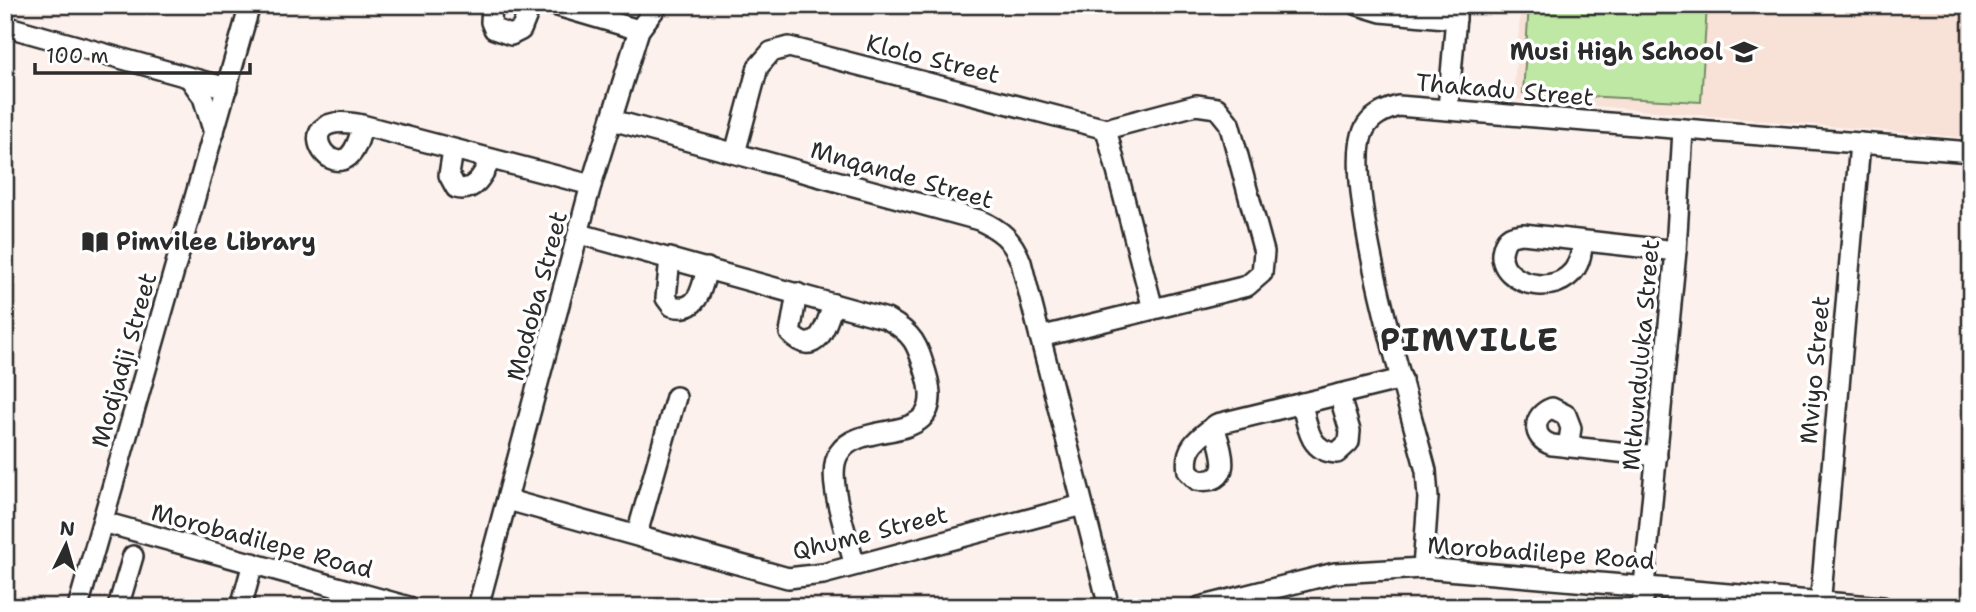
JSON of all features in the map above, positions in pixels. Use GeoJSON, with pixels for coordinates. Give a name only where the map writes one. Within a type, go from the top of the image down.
{"type":"FeatureCollection","features":[{"type":"Feature","properties":{"kind":"street","name":"Modjadji Street"},"geometry":{"type":"LineString","coordinates":[[78,607],[250,5]]}},
{"type":"Feature","properties":{"kind":"street"},"geometry":{"type":"LineString","coordinates":[[492,5],[494,29],[511,36],[521,30],[531,5]]}},
{"type":"Feature","properties":{"kind":"street"},"geometry":{"type":"LineString","coordinates":[[554,5],[639,30]]}},
{"type":"Feature","properties":{"kind":"street","name":"Modoba Street"},"geometry":{"type":"LineString","coordinates":[[478,607],[591,186],[639,30],[658,5]]}},
{"type":"Feature","properties":{"kind":"street"},"geometry":{"type":"LineString","coordinates":[[1358,5],[1381,12],[1456,12],[1448,109]]}},
{"type":"Feature","properties":{"kind":"street"},"geometry":{"type":"LineString","coordinates":[[5,26],[227,88]]}},
{"type":"Feature","properties":{"kind":"street","name":"Klolo Street"},"geometry":{"type":"LineString","coordinates":[[735,153],[758,67],[771,52],[789,47],[1106,129]]}},
{"type":"Feature","properties":{"kind":"street"},"geometry":{"type":"LineString","coordinates":[[190,79],[203,97],[214,134]]}},
{"type":"Feature","properties":{"kind":"street"},"geometry":{"type":"LineString","coordinates":[[1040,337],[1247,286],[1262,273],[1265,252],[1229,123],[1217,108],[1196,105],[1106,129],[1153,309]]}},
{"type":"Feature","properties":{"kind":"street","name":"Thakadu Street"},"geometry":{"type":"LineString","coordinates":[[1423,568],[1428,498],[1426,471],[1362,213],[1363,133],[1371,119],[1398,106],[1971,152]]}},
{"type":"Feature","properties":{"kind":"street","name":"Mnqande Street"},"geometry":{"type":"LineString","coordinates":[[612,120],[979,220],[1001,230],[1014,244],[1021,262],[1109,607]]}},
{"type":"Feature","properties":{"kind":"street"},"geometry":{"type":"LineString","coordinates":[[362,125],[591,186]]}},
{"type":"Feature","properties":{"kind":"street","name":"Mthunduluka Street"},"geometry":{"type":"LineString","coordinates":[[1642,607],[1676,251],[1683,130]]}},
{"type":"Feature","properties":{"kind":"street","name":"Mviyo Street"},"geometry":{"type":"LineString","coordinates":[[1820,604],[1860,143]]}},
{"type":"Feature","properties":{"kind":"street"},"geometry":{"type":"LineString","coordinates":[[453,150],[449,175],[456,188],[469,188],[477,182],[491,160]]}},
{"type":"Feature","properties":{"kind":"street"},"geometry":{"type":"LineString","coordinates":[[580,234],[887,319],[906,330],[918,345],[930,385],[931,401],[922,418],[906,428],[852,442],[838,454],[833,478],[855,563]]}},
{"type":"Feature","properties":{"kind":"street"},"geometry":{"type":"LineString","coordinates":[[1582,242],[1676,251]]}},
{"type":"Feature","properties":{"kind":"street"},"geometry":{"type":"LineString","coordinates":[[670,258],[666,298],[671,306],[682,309],[691,306],[700,297],[707,268]]}},
{"type":"Feature","properties":{"kind":"street"},"geometry":{"type":"LineString","coordinates":[[797,293],[790,332],[797,340],[808,343],[818,339],[825,331],[833,304]]}},
{"type":"Feature","properties":{"kind":"street"},"geometry":{"type":"LineString","coordinates":[[1214,426],[1402,379]]}},
{"type":"Feature","properties":{"kind":"street"},"geometry":{"type":"LineString","coordinates":[[1302,403],[1310,437],[1317,447],[1326,453],[1336,453],[1349,442],[1350,431],[1339,394]]}},
{"type":"Feature","properties":{"kind":"street"},"geometry":{"type":"LineString","coordinates":[[637,534],[676,397]]}},
{"type":"Feature","properties":{"kind":"street"},"geometry":{"type":"LineString","coordinates":[[1568,447],[1657,456]]}},
{"type":"Feature","properties":{"kind":"street","name":"Qhume Street"},"geometry":{"type":"LineString","coordinates":[[508,500],[788,578],[823,574],[855,563],[1082,505]]}},
{"type":"Feature","properties":{"kind":"street","name":"Morobadilepe Road"},"geometry":{"type":"LineString","coordinates":[[103,522],[409,607]]}},
{"type":"Feature","properties":{"kind":"street"},"geometry":{"type":"LineString","coordinates":[[118,607],[133,556]]}},
{"type":"Feature","properties":{"kind":"street"},"geometry":{"type":"LineString","coordinates":[[241,607],[253,564]]}},
{"type":"Feature","properties":{"kind":"street","name":"Morobadilepe Road"},"geometry":{"type":"LineString","coordinates":[[1200,607],[1335,573],[1423,568],[1645,585],[1820,604],[1883,607]]}},
{"type":"Feature","properties":{"kind":"shaded area","name":"Musi High School"},"geometry":{"type":"Polygon","coordinates":[[[1521,5],[1971,5],[1971,138],[1513,99],[1521,5]]]}},
{"type":"Feature","properties":{"kind":"green space"},"geometry":{"type":"Polygon","coordinates":[[[1529,5],[1707,5],[1701,102],[1523,93],[1529,5]]]}},
{"type":"Feature","properties":{"kind":"place","name":"Musi High School"},"geometry":{"type":"Point","coordinates":[1744,52]}},
{"type":"Feature","properties":{"kind":"place","name":"Pimvilee Library"},"geometry":{"type":"Point","coordinates":[95,242]}},
{"type":"Feature","properties":{"kind":"district","name":"PIMVILLE"},"geometry":{"type":"Point","coordinates":[1470,340]}}]}
